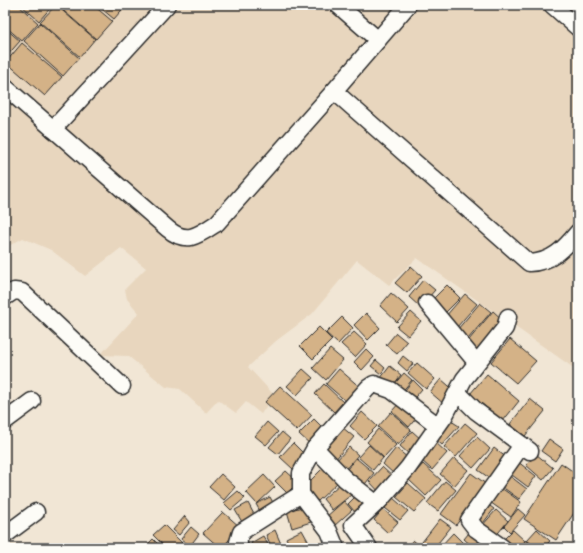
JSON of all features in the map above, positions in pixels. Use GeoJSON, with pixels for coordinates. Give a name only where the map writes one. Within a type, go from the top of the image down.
{"type":"FeatureCollection","features":[{"type":"Feature","properties":{"kind":"street"},"geometry":{"type":"LineString","coordinates":[[53,129],[167,5]]}},
{"type":"Feature","properties":{"kind":"street"},"geometry":{"type":"LineString","coordinates":[[338,5],[378,40]]}},
{"type":"Feature","properties":{"kind":"street"},"geometry":{"type":"LineString","coordinates":[[5,87],[176,235],[186,238],[196,236],[217,223],[408,5]]}},
{"type":"Feature","properties":{"kind":"street"},"geometry":{"type":"LineString","coordinates":[[552,5],[578,28]]}},
{"type":"Feature","properties":{"kind":"street"},"geometry":{"type":"LineString","coordinates":[[334,91],[529,264],[540,263],[554,257],[578,232]]}},
{"type":"Feature","properties":{"kind":"street"},"geometry":{"type":"LineString","coordinates":[[5,297],[14,291],[22,292],[122,386]]}},
{"type":"Feature","properties":{"kind":"street"},"geometry":{"type":"LineString","coordinates":[[427,303],[476,362]]}},
{"type":"Feature","properties":{"kind":"street"},"geometry":{"type":"LineString","coordinates":[[369,548],[353,525],[381,499],[408,468],[444,417],[458,393],[464,379],[476,362],[505,328],[508,317]]}},
{"type":"Feature","properties":{"kind":"street"},"geometry":{"type":"LineString","coordinates":[[336,548],[329,531],[319,516],[300,494],[301,473],[315,448],[368,388],[374,384],[391,390],[437,425]]}},
{"type":"Feature","properties":{"kind":"street"},"geometry":{"type":"LineString","coordinates":[[458,393],[476,411],[526,448],[469,520],[476,529],[503,548]]}},
{"type":"Feature","properties":{"kind":"street"},"geometry":{"type":"LineString","coordinates":[[5,421],[32,401]]}},
{"type":"Feature","properties":{"kind":"street"},"geometry":{"type":"LineString","coordinates":[[315,448],[350,484],[373,501],[378,502],[381,499]]}},
{"type":"Feature","properties":{"kind":"street"},"geometry":{"type":"LineString","coordinates":[[241,546],[242,532],[300,494]]}},
{"type":"Feature","properties":{"kind":"street"},"geometry":{"type":"LineString","coordinates":[[5,535],[36,512]]}},
{"type":"Feature","properties":{"kind":"shaded area"},"geometry":{"type":"Polygon","coordinates":[[[5,5],[578,5],[578,371],[417,258],[389,285],[357,260],[312,314],[276,341],[248,367],[274,395],[261,414],[246,402],[236,413],[218,400],[206,413],[180,389],[166,387],[128,356],[100,355],[139,313],[127,299],[125,289],[146,268],[121,248],[85,276],[51,250],[23,238],[5,248],[5,5]]]}},
{"type":"Feature","properties":{"kind":"building"},"geometry":{"type":"Polygon","coordinates":[[[5,5],[18,5],[38,23],[22,41],[5,26],[5,5]]]}},
{"type":"Feature","properties":{"kind":"building"},"geometry":{"type":"Polygon","coordinates":[[[21,5],[53,5],[39,21],[21,5]]]}},
{"type":"Feature","properties":{"kind":"building"},"geometry":{"type":"Polygon","coordinates":[[[56,5],[95,39],[80,57],[40,22],[56,5]]]}},
{"type":"Feature","properties":{"kind":"building"},"geometry":{"type":"Polygon","coordinates":[[[57,5],[93,5],[112,21],[96,39],[57,5]]]}},
{"type":"Feature","properties":{"kind":"building"},"geometry":{"type":"Polygon","coordinates":[[[97,5],[126,5],[114,19],[97,5]]]}},
{"type":"Feature","properties":{"kind":"building"},"geometry":{"type":"Polygon","coordinates":[[[40,23],[79,58],[63,76],[24,41],[40,23]]]}},
{"type":"Feature","properties":{"kind":"building"},"geometry":{"type":"Polygon","coordinates":[[[5,28],[20,41],[5,58],[5,28]]]}},
{"type":"Feature","properties":{"kind":"building"},"geometry":{"type":"Polygon","coordinates":[[[22,43],[62,77],[45,96],[6,62],[22,43]]]}},
{"type":"Feature","properties":{"kind":"building"},"geometry":{"type":"Polygon","coordinates":[[[411,266],[422,276],[407,293],[395,283],[411,266]]]}},
{"type":"Feature","properties":{"kind":"building"},"geometry":{"type":"Polygon","coordinates":[[[423,280],[435,290],[420,307],[409,297],[423,280]]]}},
{"type":"Feature","properties":{"kind":"building"},"geometry":{"type":"Polygon","coordinates":[[[447,285],[460,298],[442,316],[429,303],[447,285]]]}},
{"type":"Feature","properties":{"kind":"building"},"geometry":{"type":"Polygon","coordinates":[[[391,293],[409,309],[397,322],[380,306],[391,293]]]}},
{"type":"Feature","properties":{"kind":"building"},"geometry":{"type":"Polygon","coordinates":[[[465,294],[477,304],[457,327],[445,317],[465,294]]]}},
{"type":"Feature","properties":{"kind":"building"},"geometry":{"type":"Polygon","coordinates":[[[480,303],[491,312],[468,339],[457,330],[480,303]]]}},
{"type":"Feature","properties":{"kind":"building"},"geometry":{"type":"Polygon","coordinates":[[[493,311],[505,322],[476,356],[464,346],[493,311]]]}},
{"type":"Feature","properties":{"kind":"building"},"geometry":{"type":"Polygon","coordinates":[[[411,312],[421,321],[408,336],[397,327],[411,312]]]}},
{"type":"Feature","properties":{"kind":"building"},"geometry":{"type":"Polygon","coordinates":[[[366,313],[380,328],[368,340],[354,325],[366,313]]]}},
{"type":"Feature","properties":{"kind":"building"},"geometry":{"type":"Polygon","coordinates":[[[342,317],[353,328],[338,344],[326,333],[342,317]]]}},
{"type":"Feature","properties":{"kind":"building"},"geometry":{"type":"Polygon","coordinates":[[[319,327],[332,340],[313,359],[300,346],[319,327]]]}},
{"type":"Feature","properties":{"kind":"building"},"geometry":{"type":"Polygon","coordinates":[[[354,332],[367,344],[355,357],[341,344],[354,332]]]}},
{"type":"Feature","properties":{"kind":"building"},"geometry":{"type":"Polygon","coordinates":[[[396,333],[407,342],[397,354],[386,345],[396,333]]]}},
{"type":"Feature","properties":{"kind":"building"},"geometry":{"type":"Polygon","coordinates":[[[510,339],[536,361],[516,383],[491,362],[510,339]]]}},
{"type":"Feature","properties":{"kind":"building"},"geometry":{"type":"Polygon","coordinates":[[[330,349],[343,360],[326,380],[313,368],[330,349]]]}},
{"type":"Feature","properties":{"kind":"building"},"geometry":{"type":"Polygon","coordinates":[[[366,349],[374,357],[362,370],[354,362],[366,349]]]}},
{"type":"Feature","properties":{"kind":"building"},"geometry":{"type":"Polygon","coordinates":[[[403,356],[413,364],[407,371],[398,363],[403,356]]]}},
{"type":"Feature","properties":{"kind":"building"},"geometry":{"type":"Polygon","coordinates":[[[376,360],[385,368],[381,374],[371,366],[376,360]]]}},
{"type":"Feature","properties":{"kind":"building"},"geometry":{"type":"Polygon","coordinates":[[[417,363],[435,379],[426,389],[408,373],[417,363]]]}},
{"type":"Feature","properties":{"kind":"building"},"geometry":{"type":"Polygon","coordinates":[[[390,366],[401,375],[391,388],[380,379],[390,366]]]}},
{"type":"Feature","properties":{"kind":"building"},"geometry":{"type":"Polygon","coordinates":[[[303,369],[313,378],[297,395],[287,386],[303,369]]]}},
{"type":"Feature","properties":{"kind":"building"},"geometry":{"type":"Polygon","coordinates":[[[339,369],[362,389],[349,404],[326,384],[339,369]]]}},
{"type":"Feature","properties":{"kind":"building"},"geometry":{"type":"Polygon","coordinates":[[[404,373],[412,380],[400,394],[392,387],[404,373]]]}},
{"type":"Feature","properties":{"kind":"building"},"geometry":{"type":"Polygon","coordinates":[[[487,374],[519,401],[503,421],[470,394],[487,374]]]}},
{"type":"Feature","properties":{"kind":"building"},"geometry":{"type":"Polygon","coordinates":[[[441,379],[456,392],[445,405],[430,392],[441,379]]]}},
{"type":"Feature","properties":{"kind":"building"},"geometry":{"type":"Polygon","coordinates":[[[413,380],[422,389],[410,403],[401,395],[413,380]]]}},
{"type":"Feature","properties":{"kind":"building"},"geometry":{"type":"Polygon","coordinates":[[[324,384],[343,402],[334,412],[315,394],[324,384]]]}},
{"type":"Feature","properties":{"kind":"building"},"geometry":{"type":"Polygon","coordinates":[[[280,386],[312,415],[297,431],[265,402],[280,386]]]}},
{"type":"Feature","properties":{"kind":"building"},"geometry":{"type":"Polygon","coordinates":[[[530,399],[545,411],[525,436],[510,424],[530,399]]]}},
{"type":"Feature","properties":{"kind":"building"},"geometry":{"type":"Polygon","coordinates":[[[400,402],[417,417],[409,427],[392,411],[400,402]]]}},
{"type":"Feature","properties":{"kind":"building"},"geometry":{"type":"Polygon","coordinates":[[[362,412],[377,426],[364,439],[350,426],[362,412]]]}},
{"type":"Feature","properties":{"kind":"building"},"geometry":{"type":"Polygon","coordinates":[[[391,412],[411,430],[398,445],[378,427],[391,412]]]}},
{"type":"Feature","properties":{"kind":"building"},"geometry":{"type":"Polygon","coordinates":[[[314,419],[326,431],[312,446],[299,434],[314,419]]]}},
{"type":"Feature","properties":{"kind":"building"},"geometry":{"type":"Polygon","coordinates":[[[448,419],[459,426],[442,445],[432,436],[448,419]]]}},
{"type":"Feature","properties":{"kind":"building"},"geometry":{"type":"Polygon","coordinates":[[[267,422],[278,432],[266,445],[255,436],[267,422]]]}},
{"type":"Feature","properties":{"kind":"building"},"geometry":{"type":"Polygon","coordinates":[[[465,423],[477,433],[456,457],[444,447],[465,423]]]}},
{"type":"Feature","properties":{"kind":"building"},"geometry":{"type":"Polygon","coordinates":[[[342,427],[354,437],[335,460],[323,450],[342,427]]]}},
{"type":"Feature","properties":{"kind":"building"},"geometry":{"type":"Polygon","coordinates":[[[378,429],[396,445],[384,458],[367,442],[378,429]]]}},
{"type":"Feature","properties":{"kind":"building"},"geometry":{"type":"Polygon","coordinates":[[[412,431],[422,440],[410,455],[400,446],[412,431]]]}},
{"type":"Feature","properties":{"kind":"building"},"geometry":{"type":"Polygon","coordinates":[[[282,432],[290,439],[278,454],[269,447],[282,432]]]}},
{"type":"Feature","properties":{"kind":"building"},"geometry":{"type":"Polygon","coordinates":[[[477,437],[490,449],[473,468],[460,456],[477,437]]]}},
{"type":"Feature","properties":{"kind":"building"},"geometry":{"type":"Polygon","coordinates":[[[549,439],[563,449],[555,461],[541,451],[549,439]]]}},
{"type":"Feature","properties":{"kind":"building"},"geometry":{"type":"Polygon","coordinates":[[[435,442],[447,453],[432,470],[420,459],[435,442]]]}},
{"type":"Feature","properties":{"kind":"building"},"geometry":{"type":"Polygon","coordinates":[[[293,443],[306,456],[293,469],[280,457],[293,443]]]}},
{"type":"Feature","properties":{"kind":"building"},"geometry":{"type":"Polygon","coordinates":[[[369,445],[383,458],[373,470],[358,457],[369,445]]]}},
{"type":"Feature","properties":{"kind":"building"},"geometry":{"type":"Polygon","coordinates":[[[349,447],[358,455],[343,472],[334,463],[349,447]]]}},
{"type":"Feature","properties":{"kind":"building"},"geometry":{"type":"Polygon","coordinates":[[[396,448],[408,458],[394,474],[383,464],[396,448]]]}},
{"type":"Feature","properties":{"kind":"building"},"geometry":{"type":"Polygon","coordinates":[[[494,448],[507,458],[492,480],[478,470],[494,448]]]}},
{"type":"Feature","properties":{"kind":"building"},"geometry":{"type":"Polygon","coordinates":[[[536,454],[553,468],[543,480],[526,465],[536,454]]]}},
{"type":"Feature","properties":{"kind":"building"},"geometry":{"type":"Polygon","coordinates":[[[356,458],[374,473],[361,489],[343,474],[356,458]]]}},
{"type":"Feature","properties":{"kind":"building"},"geometry":{"type":"Polygon","coordinates":[[[454,458],[468,470],[454,486],[440,474],[454,458]]]}},
{"type":"Feature","properties":{"kind":"building"},"geometry":{"type":"Polygon","coordinates":[[[517,461],[536,476],[528,487],[508,472],[517,461]]]}},
{"type":"Feature","properties":{"kind":"building"},"geometry":{"type":"Polygon","coordinates":[[[578,462],[578,472],[574,470],[578,462]]]}},
{"type":"Feature","properties":{"kind":"building"},"geometry":{"type":"Polygon","coordinates":[[[561,463],[578,475],[578,507],[556,540],[524,519],[561,463]]]}},
{"type":"Feature","properties":{"kind":"building"},"geometry":{"type":"Polygon","coordinates":[[[423,464],[441,480],[426,496],[409,480],[423,464]]]}},
{"type":"Feature","properties":{"kind":"building"},"geometry":{"type":"Polygon","coordinates":[[[324,467],[338,482],[318,501],[304,487],[324,467]]]}},
{"type":"Feature","properties":{"kind":"building"},"geometry":{"type":"Polygon","coordinates":[[[382,467],[395,479],[381,494],[369,481],[382,467]]]}},
{"type":"Feature","properties":{"kind":"building"},"geometry":{"type":"Polygon","coordinates":[[[286,471],[298,482],[287,493],[275,481],[286,471]]]}},
{"type":"Feature","properties":{"kind":"building"},"geometry":{"type":"Polygon","coordinates":[[[471,473],[486,484],[456,525],[441,514],[471,473]]]}},
{"type":"Feature","properties":{"kind":"building"},"geometry":{"type":"Polygon","coordinates":[[[506,473],[527,489],[519,499],[498,484],[506,473]]]}},
{"type":"Feature","properties":{"kind":"building"},"geometry":{"type":"Polygon","coordinates":[[[221,474],[235,487],[224,500],[209,487],[221,474]]]}},
{"type":"Feature","properties":{"kind":"building"},"geometry":{"type":"Polygon","coordinates":[[[264,475],[275,487],[257,504],[246,492],[264,475]]]}},
{"type":"Feature","properties":{"kind":"building"},"geometry":{"type":"Polygon","coordinates":[[[445,481],[456,490],[438,511],[427,503],[445,481]]]}},
{"type":"Feature","properties":{"kind":"building"},"geometry":{"type":"Polygon","coordinates":[[[341,483],[351,495],[332,510],[323,499],[341,483]]]}},
{"type":"Feature","properties":{"kind":"building"},"geometry":{"type":"Polygon","coordinates":[[[408,483],[426,499],[414,512],[396,497],[408,483]]]}},
{"type":"Feature","properties":{"kind":"building"},"geometry":{"type":"Polygon","coordinates":[[[497,485],[521,502],[511,517],[487,500],[497,485]]]}},
{"type":"Feature","properties":{"kind":"building"},"geometry":{"type":"Polygon","coordinates":[[[238,491],[245,498],[231,510],[224,503],[238,491]]]}},
{"type":"Feature","properties":{"kind":"building"},"geometry":{"type":"Polygon","coordinates":[[[359,493],[367,501],[355,512],[348,504],[359,493]]]}},
{"type":"Feature","properties":{"kind":"building"},"geometry":{"type":"Polygon","coordinates":[[[270,497],[277,510],[263,517],[256,504],[270,497]]]}},
{"type":"Feature","properties":{"kind":"building"},"geometry":{"type":"Polygon","coordinates":[[[393,498],[408,511],[400,520],[385,508],[393,498]]]}},
{"type":"Feature","properties":{"kind":"building"},"geometry":{"type":"Polygon","coordinates":[[[344,501],[352,510],[334,526],[326,517],[344,501]]]}},
{"type":"Feature","properties":{"kind":"building"},"geometry":{"type":"Polygon","coordinates":[[[248,503],[257,520],[245,527],[235,510],[248,503]]]}},
{"type":"Feature","properties":{"kind":"building"},"geometry":{"type":"Polygon","coordinates":[[[486,503],[494,509],[480,527],[472,521],[486,503]]]}},
{"type":"Feature","properties":{"kind":"building"},"geometry":{"type":"Polygon","coordinates":[[[306,506],[311,522],[292,528],[287,511],[306,506]]]}},
{"type":"Feature","properties":{"kind":"building"},"geometry":{"type":"Polygon","coordinates":[[[383,509],[398,522],[388,533],[374,520],[383,509]]]}},
{"type":"Feature","properties":{"kind":"building"},"geometry":{"type":"Polygon","coordinates":[[[518,509],[525,515],[510,532],[504,526],[518,509]]]}},
{"type":"Feature","properties":{"kind":"building"},"geometry":{"type":"Polygon","coordinates":[[[496,510],[508,521],[494,538],[481,527],[496,510]]]}},
{"type":"Feature","properties":{"kind":"building"},"geometry":{"type":"Polygon","coordinates":[[[223,512],[240,527],[222,548],[220,548],[203,533],[223,512]]]}},
{"type":"Feature","properties":{"kind":"building"},"geometry":{"type":"Polygon","coordinates":[[[185,516],[190,522],[179,535],[173,530],[185,516]]]}},
{"type":"Feature","properties":{"kind":"building"},"geometry":{"type":"Polygon","coordinates":[[[440,519],[451,527],[434,548],[429,548],[422,542],[440,519]]]}},
{"type":"Feature","properties":{"kind":"building"},"geometry":{"type":"Polygon","coordinates":[[[164,525],[182,543],[176,548],[166,548],[153,535],[164,525]]]}},
{"type":"Feature","properties":{"kind":"building"},"geometry":{"type":"Polygon","coordinates":[[[191,527],[199,534],[190,546],[181,539],[191,527]]]}},
{"type":"Feature","properties":{"kind":"building"},"geometry":{"type":"Polygon","coordinates":[[[473,528],[486,540],[479,548],[474,548],[464,539],[473,528]]]}},
{"type":"Feature","properties":{"kind":"building"},"geometry":{"type":"Polygon","coordinates":[[[537,529],[550,541],[543,548],[536,548],[527,540],[537,529]]]}},
{"type":"Feature","properties":{"kind":"building"},"geometry":{"type":"Polygon","coordinates":[[[275,530],[281,544],[272,548],[266,535],[275,530]]]}},
{"type":"Feature","properties":{"kind":"building"},"geometry":{"type":"Polygon","coordinates":[[[302,530],[312,548],[291,548],[286,538],[302,530]]]}},
{"type":"Feature","properties":{"kind":"building"},"geometry":{"type":"Polygon","coordinates":[[[513,530],[525,541],[518,548],[510,548],[502,541],[513,530]]]}},
{"type":"Feature","properties":{"kind":"building"},"geometry":{"type":"Polygon","coordinates":[[[453,533],[464,544],[460,548],[439,548],[453,533]]]}},
{"type":"Feature","properties":{"kind":"building"},"geometry":{"type":"Polygon","coordinates":[[[263,536],[270,548],[254,548],[251,543],[263,536]]]}},
{"type":"Feature","properties":{"kind":"building"},"geometry":{"type":"Polygon","coordinates":[[[153,539],[162,548],[144,548],[153,539]]]}},
{"type":"Feature","properties":{"kind":"building"},"geometry":{"type":"Polygon","coordinates":[[[413,540],[422,548],[406,548],[413,540]]]}},
{"type":"Feature","properties":{"kind":"building"},"geometry":{"type":"Polygon","coordinates":[[[526,540],[535,548],[519,548],[526,540]]]}},
{"type":"Feature","properties":{"kind":"building"},"geometry":{"type":"Polygon","coordinates":[[[553,543],[558,548],[549,548],[553,543]]]}}]}
